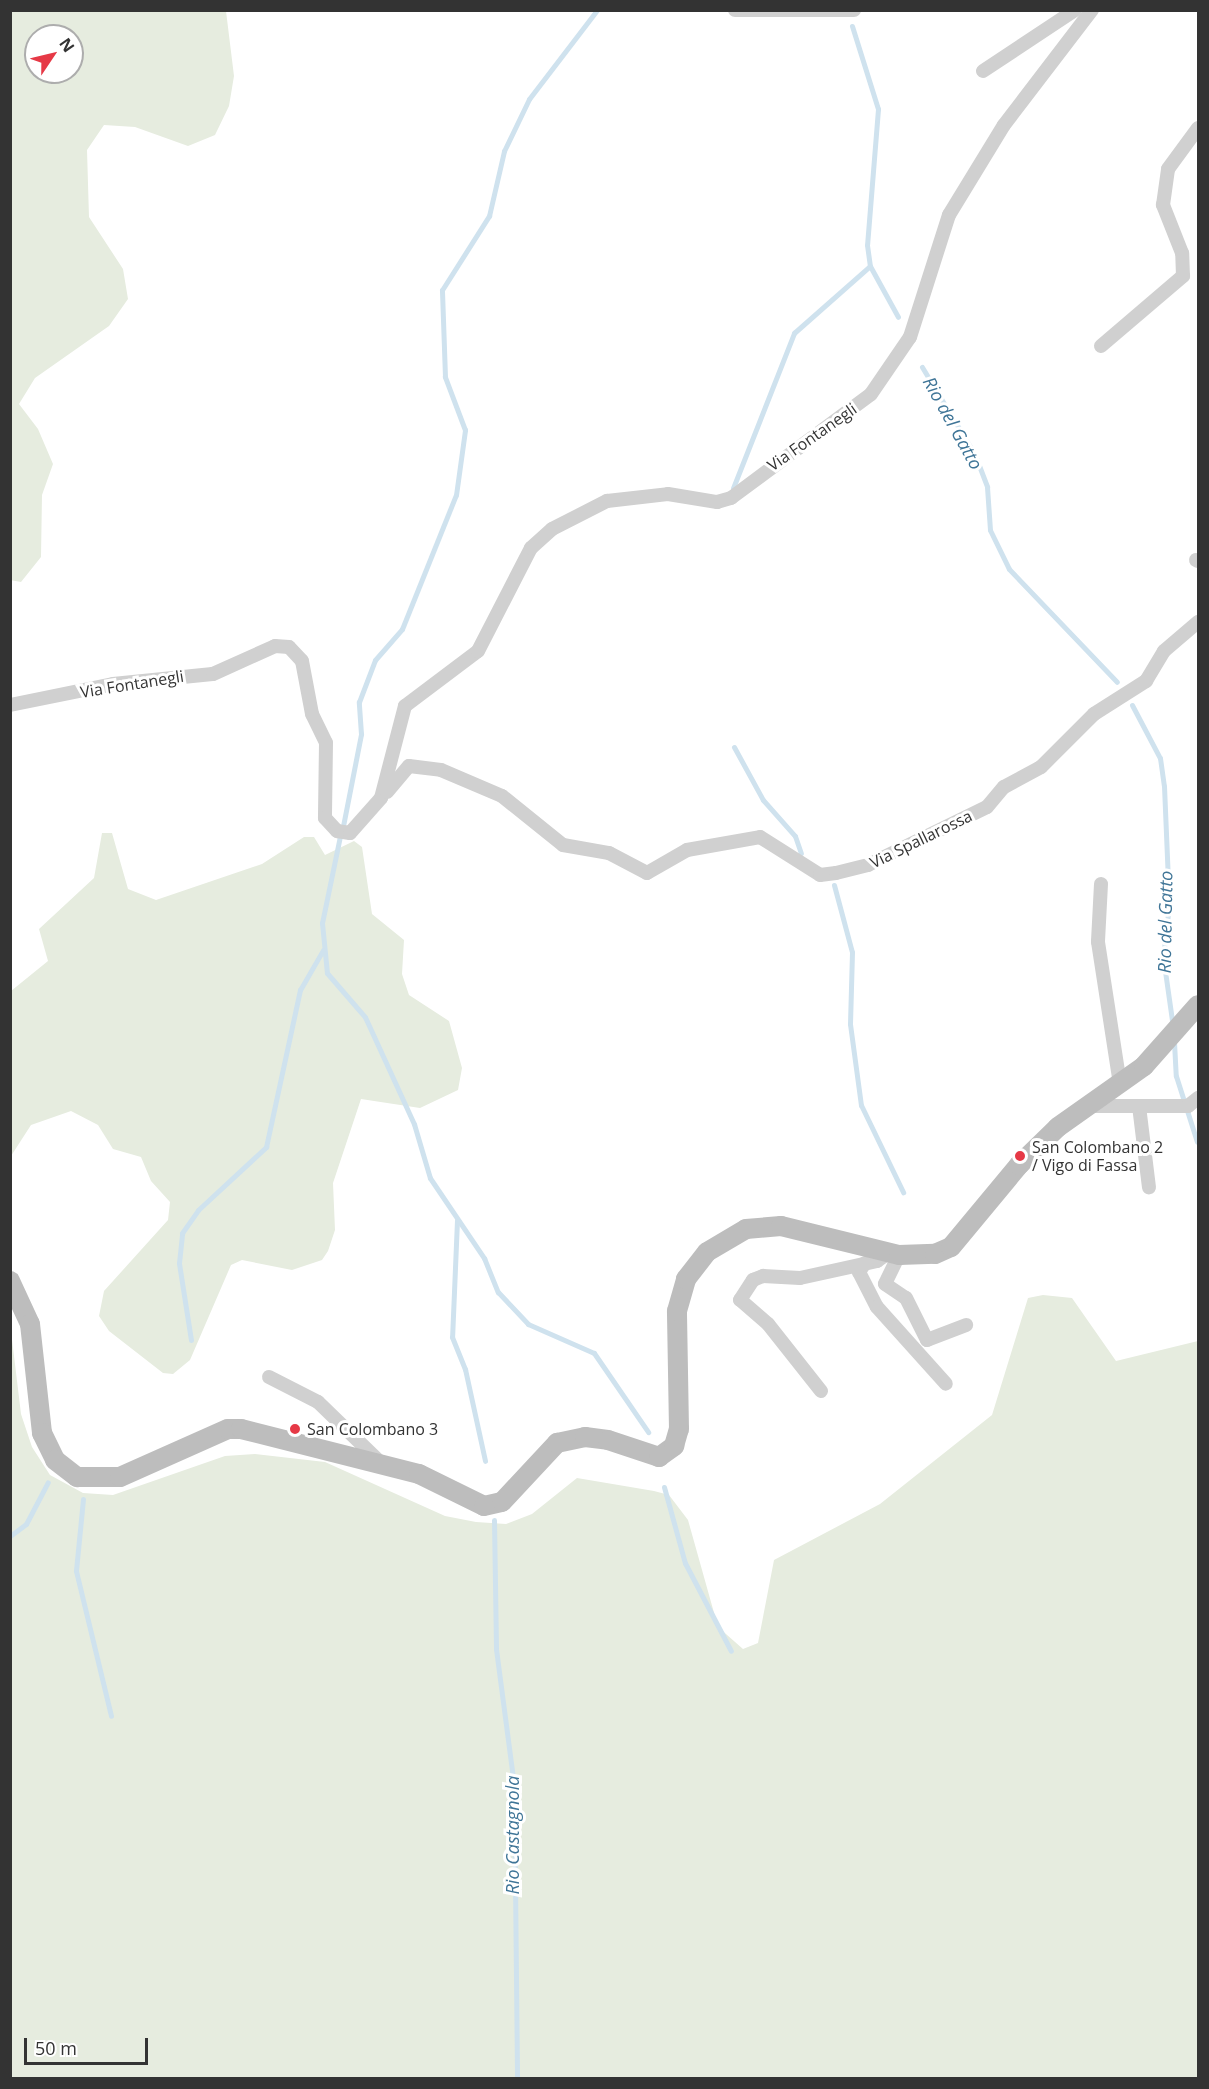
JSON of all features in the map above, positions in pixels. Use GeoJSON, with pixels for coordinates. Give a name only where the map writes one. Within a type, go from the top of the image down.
{"type":"FeatureCollection","features":[{"type":"Feature","properties":{"kind":"street"},"geometry":{"type":"LineString","coordinates":[[735,10],[844,15],[854,10]]}},
{"type":"Feature","properties":{"kind":"street"},"geometry":{"type":"LineString","coordinates":[[982,71],[1076,10]]}},
{"type":"Feature","properties":{"kind":"street","name":"Via Fontanegli"},"geometry":{"type":"LineString","coordinates":[[10,705],[146,679],[213,674],[275,646],[289,647],[302,661],[312,714],[326,743],[329,825],[350,833],[381,798],[405,706],[478,651],[531,548],[552,529],[607,501],[668,494],[717,502],[731,498],[871,394],[910,337],[928,267],[949,215],[1004,125],[1092,10]]}},
{"type":"Feature","properties":{"kind":"street"},"geometry":{"type":"LineString","coordinates":[[1101,346],[1184,276],[1182,253],[1163,205],[1168,169],[1198,128]]}},
{"type":"Feature","properties":{"kind":"street","name":"Via Spallarossa"},"geometry":{"type":"LineString","coordinates":[[381,798],[405,769],[416,765],[489,789],[563,845],[609,853],[646,873],[687,850],[760,837],[820,875],[836,873],[868,865],[987,807],[1004,787],[1041,767],[1094,714],[1146,681],[1164,651],[1198,622]]}},
{"type":"Feature","properties":{"kind":"street"},"geometry":{"type":"LineString","coordinates":[[1101,884],[1098,942],[1120,1084]]}},
{"type":"Feature","properties":{"kind":"street"},"geometry":{"type":"LineString","coordinates":[[821,1391],[768,1324],[740,1299],[753,1280],[764,1276],[800,1278],[893,1255],[935,1254],[951,1247],[1019,1165],[1159,1053],[1198,1005]]}},
{"type":"Feature","properties":{"kind":"street"},"geometry":{"type":"LineString","coordinates":[[1090,1106],[1188,1106],[1198,1098]]}},
{"type":"Feature","properties":{"kind":"street"},"geometry":{"type":"LineString","coordinates":[[1139,1106],[1149,1186]]}},
{"type":"Feature","properties":{"kind":"street"},"geometry":{"type":"LineString","coordinates":[[10,1281],[30,1324],[42,1433],[55,1460],[77,1477],[120,1477],[228,1429],[419,1474],[484,1506],[502,1503],[516,1491],[557,1443],[585,1437],[608,1440],[658,1457],[674,1446],[679,1429],[677,1311],[686,1279],[707,1252],[746,1229],[781,1226],[893,1255]]}},
{"type":"Feature","properties":{"kind":"street"},"geometry":{"type":"LineString","coordinates":[[893,1255],[885,1284],[906,1298],[927,1340],[966,1325]]}},
{"type":"Feature","properties":{"kind":"street"},"geometry":{"type":"LineString","coordinates":[[866,1263],[859,1272],[878,1307],[946,1384]]}},
{"type":"Feature","properties":{"kind":"street"},"geometry":{"type":"LineString","coordinates":[[269,1377],[318,1402],[383,1465]]}},
{"type":"Feature","properties":{"kind":"shaded area"},"geometry":{"type":"Polygon","coordinates":[[[10,11],[226,11],[234,76],[229,106],[215,135],[188,146],[135,127],[104,125],[87,150],[89,217],[123,269],[128,299],[109,326],[35,378],[19,404],[38,429],[53,464],[42,495],[41,557],[21,582],[10,580],[10,11]]]}},
{"type":"Feature","properties":{"kind":"shaded area"},"geometry":{"type":"Polygon","coordinates":[[[102,833],[112,833],[128,889],[156,900],[262,864],[304,837],[314,837],[325,855],[354,841],[362,847],[372,914],[404,940],[402,974],[409,995],[449,1021],[462,1068],[458,1090],[420,1108],[361,1099],[333,1183],[335,1230],[328,1251],[322,1260],[292,1270],[242,1260],[231,1265],[190,1360],[173,1374],[163,1373],[109,1331],[99,1316],[104,1291],[168,1220],[170,1202],[151,1181],[141,1157],[113,1149],[98,1125],[71,1111],[31,1125],[11,1156],[11,991],[48,961],[39,929],[94,878],[102,833]]]}},
{"type":"Feature","properties":{"kind":"shaded area"},"geometry":{"type":"Polygon","coordinates":[[[1043,1295],[1072,1298],[1116,1361],[1198,1341],[1198,2078],[11,2078],[11,1331],[21,1414],[32,1447],[50,1475],[83,1493],[113,1495],[225,1456],[255,1454],[325,1462],[445,1516],[476,1522],[506,1524],[532,1514],[577,1478],[654,1491],[669,1495],[688,1520],[718,1627],[743,1649],[758,1643],[774,1560],[880,1504],[992,1415],[1028,1298],[1043,1295]]]}},
{"type":"Feature","properties":{"kind":"waterway"},"geometry":{"type":"LineString","coordinates":[[343,826],[361,734],[359,702],[375,660],[402,629],[456,495],[465,430],[445,377],[442,290],[489,216],[504,151],[529,99],[597,10]]}},
{"type":"Feature","properties":{"kind":"waterway","name":"Rio del Gatto"},"geometry":{"type":"LineString","coordinates":[[852,26],[878,109],[867,245],[870,266],[898,317]]}},
{"type":"Feature","properties":{"kind":"waterway"},"geometry":{"type":"LineString","coordinates":[[733,488],[794,333],[870,266]]}},
{"type":"Feature","properties":{"kind":"waterway","name":"Rio del Gatto"},"geometry":{"type":"LineString","coordinates":[[922,367],[975,455],[987,487],[990,530],[1009,569],[1117,682]]}},
{"type":"Feature","properties":{"kind":"waterway","name":"Rio del Gatto"},"geometry":{"type":"LineString","coordinates":[[1132,705],[1160,758],[1164,786],[1169,905],[1163,957],[1173,1027]]}},
{"type":"Feature","properties":{"kind":"waterway"},"geometry":{"type":"LineString","coordinates":[[734,747],[763,800],[795,836],[801,853]]}},
{"type":"Feature","properties":{"kind":"waterway"},"geometry":{"type":"LineString","coordinates":[[340,836],[322,923],[327,973],[365,1017],[414,1124],[430,1178],[484,1258],[498,1292],[528,1324],[594,1353],[648,1432]]}},
{"type":"Feature","properties":{"kind":"waterway"},"geometry":{"type":"LineString","coordinates":[[834,885],[852,952],[850,1024],[861,1105],[903,1192]]}},
{"type":"Feature","properties":{"kind":"waterway"},"geometry":{"type":"LineString","coordinates":[[191,1340],[179,1263],[182,1233],[198,1210],[266,1147],[300,990],[323,950]]}},
{"type":"Feature","properties":{"kind":"waterway","name":"Rio del Gatto"},"geometry":{"type":"LineString","coordinates":[[1174,1042],[1176,1076],[1197,1142]]}},
{"type":"Feature","properties":{"kind":"waterway","name":"Rio Castagnola"},"geometry":{"type":"LineString","coordinates":[[457,1220],[452,1337],[465,1369],[485,1461]]}},
{"type":"Feature","properties":{"kind":"waterway"},"geometry":{"type":"LineString","coordinates":[[10,1536],[26,1524],[48,1482]]}},
{"type":"Feature","properties":{"kind":"waterway"},"geometry":{"type":"LineString","coordinates":[[664,1487],[685,1563],[731,1651]]}},
{"type":"Feature","properties":{"kind":"waterway"},"geometry":{"type":"LineString","coordinates":[[83,1499],[76,1571],[111,1716]]}},
{"type":"Feature","properties":{"kind":"waterway","name":"Rio Castagnola"},"geometry":{"type":"LineString","coordinates":[[494,1520],[496,1649],[514,1786],[517,2078]]}},
{"type":"Feature","properties":{"kind":"place","name":"San Colombano 2 / Vigo di Fassa"},"geometry":{"type":"Point","coordinates":[1020,1156]}},
{"type":"Feature","properties":{"kind":"place","name":"San Colombano 3"},"geometry":{"type":"Point","coordinates":[295,1429]}}]}
